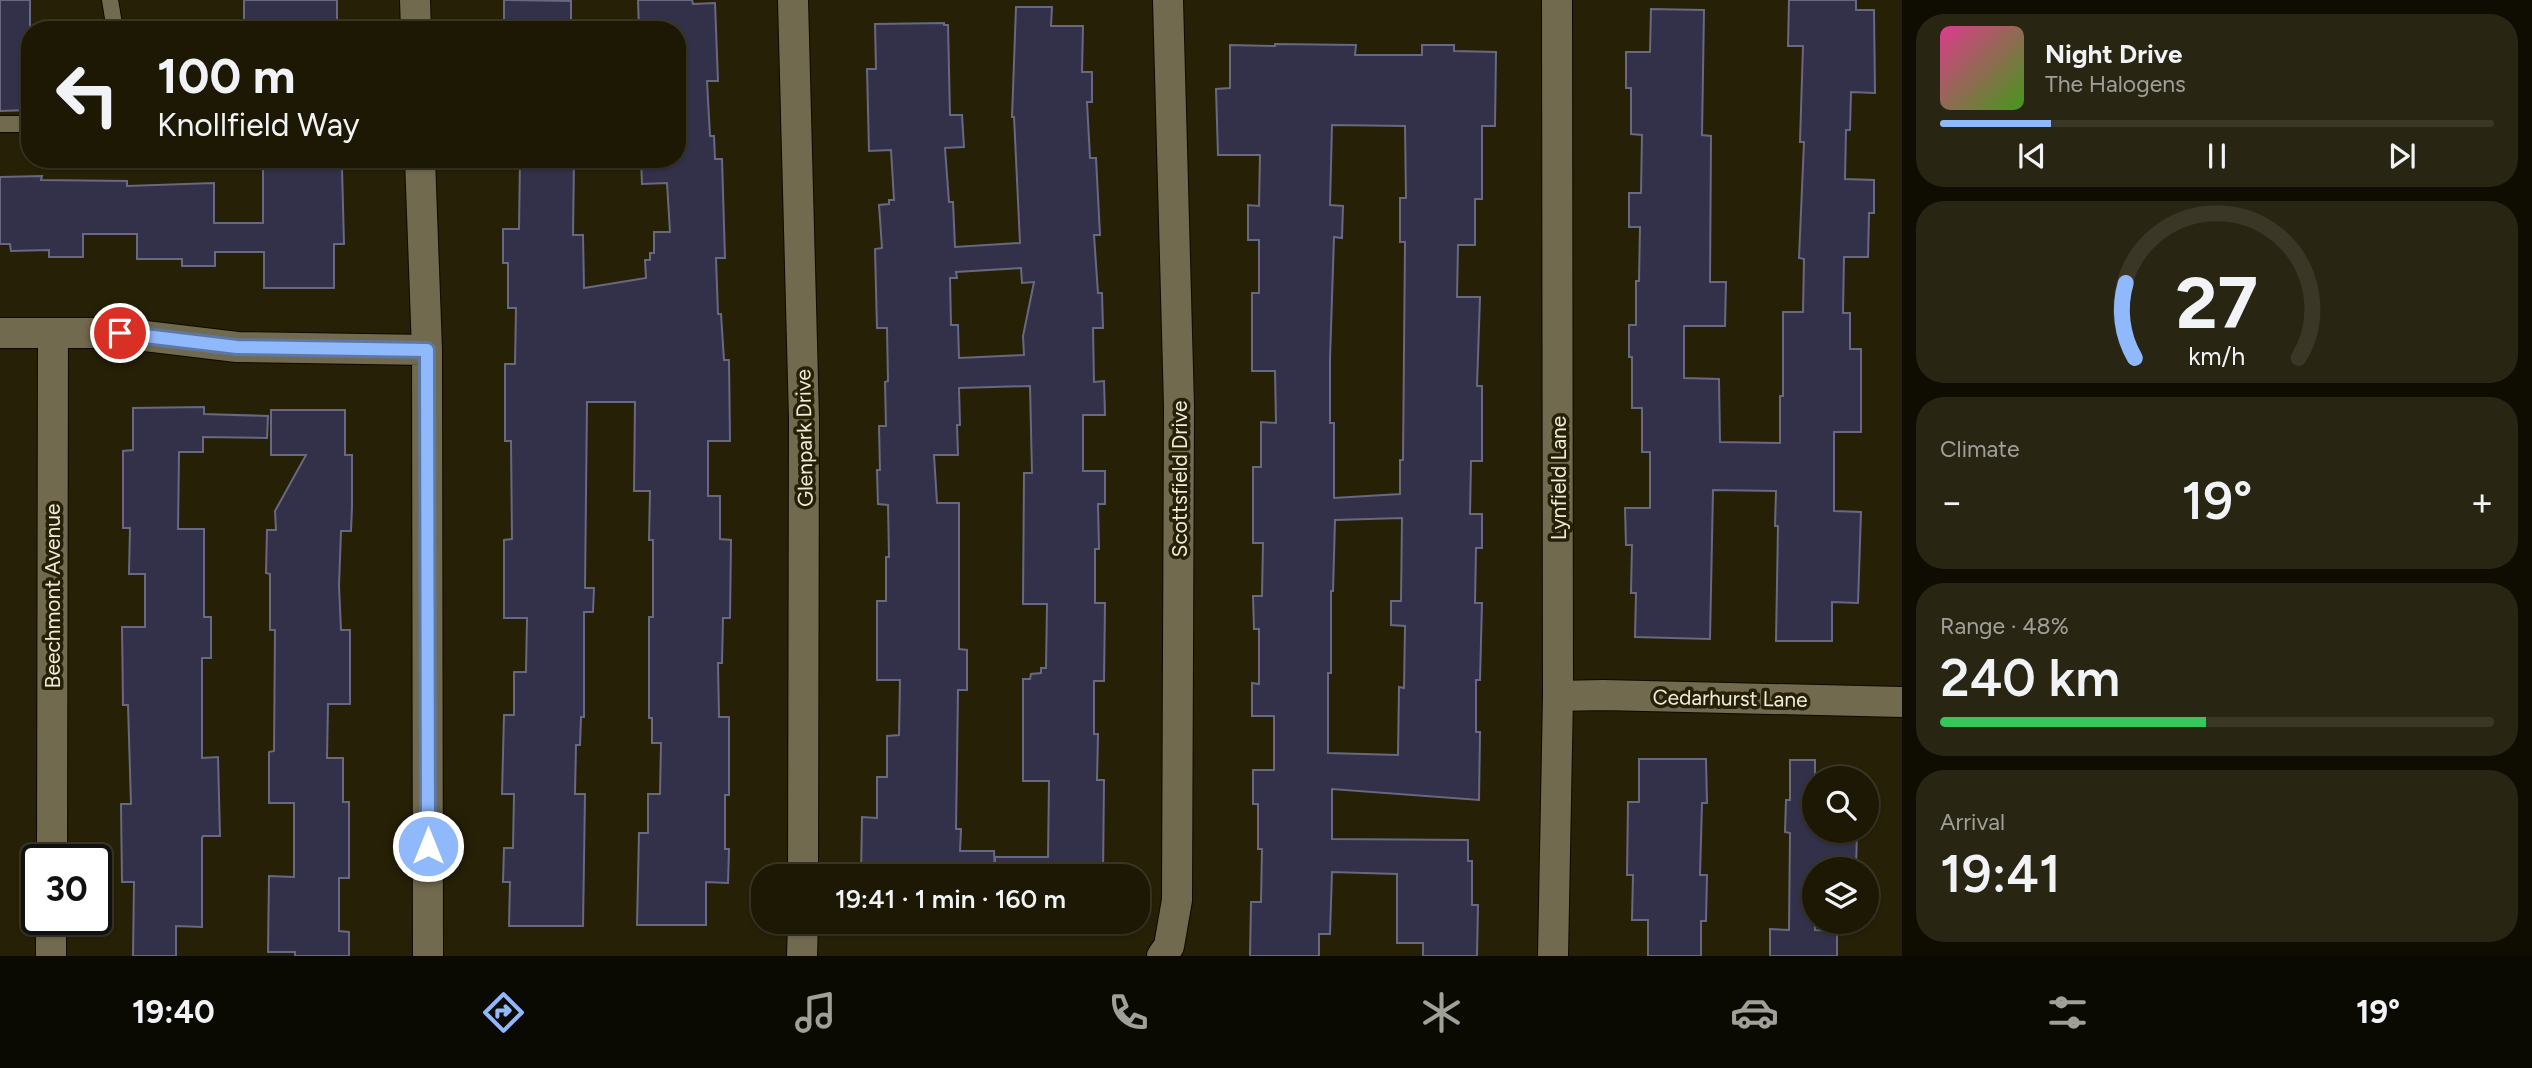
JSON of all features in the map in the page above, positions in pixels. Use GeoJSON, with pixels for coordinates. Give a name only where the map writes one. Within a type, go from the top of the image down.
{"type":"FeatureCollection","features":[{"type":"Feature","properties":{"kind":"street"},"geometry":{"type":"LineString","coordinates":[[415,0],[416,21]]}},
{"type":"Feature","properties":{"kind":"street","name":"Glenpark Drive"},"geometry":{"type":"LineString","coordinates":[[793,0],[804,418],[803,864]]}},
{"type":"Feature","properties":{"kind":"street","name":"Scottsfield Drive"},"geometry":{"type":"LineString","coordinates":[[1162,956],[1169,946],[1177,900],[1179,406],[1168,0]]}},
{"type":"Feature","properties":{"kind":"street","name":"Lynfield Lane"},"geometry":{"type":"LineString","coordinates":[[1553,956],[1558,696],[1557,0]]}},
{"type":"Feature","properties":{"kind":"street"},"geometry":{"type":"LineString","coordinates":[[420,168],[427,350],[428,956]]}},
{"type":"Feature","properties":{"kind":"street"},"geometry":{"type":"LineString","coordinates":[[0,333],[120,333],[237,347],[427,350]]}},
{"type":"Feature","properties":{"kind":"street","name":"Beechmont Avenue"},"geometry":{"type":"LineString","coordinates":[[52,844],[53,334]]}},
{"type":"Feature","properties":{"kind":"street","name":"Cedarhurst Lane"},"geometry":{"type":"LineString","coordinates":[[1558,696],[1902,702]]}},
{"type":"Feature","properties":{"kind":"street"},"geometry":{"type":"LineString","coordinates":[[802,956],[803,934]]}},
{"type":"Feature","properties":{"kind":"street"},"geometry":{"type":"LineString","coordinates":[[51,935],[51,956]]}},
{"type":"Feature","properties":{"kind":"lane"},"geometry":{"type":"LineString","coordinates":[[110,0],[114,21]]}},
{"type":"Feature","properties":{"kind":"lane"},"geometry":{"type":"LineString","coordinates":[[0,124],[21,124]]}},
{"type":"Feature","properties":{"kind":"building"},"geometry":{"type":"Polygon","coordinates":[[[0,0],[30,0],[30,21],[21,21],[21,110],[0,111],[0,0]]]}},
{"type":"Feature","properties":{"kind":"building"},"geometry":{"type":"Polygon","coordinates":[[[244,0],[337,0],[337,21],[244,21],[244,0]]]}},
{"type":"Feature","properties":{"kind":"building"},"geometry":{"type":"Polygon","coordinates":[[[504,0],[571,1],[571,21],[504,21],[504,0]]]}},
{"type":"Feature","properties":{"kind":"building"},"geometry":{"type":"Polygon","coordinates":[[[638,0],[692,0],[693,4],[715,3],[718,81],[707,81],[710,136],[714,136],[715,159],[722,159],[725,258],[716,258],[718,314],[721,314],[724,360],[729,360],[730,441],[708,441],[708,496],[720,496],[720,539],[731,540],[730,618],[723,618],[722,663],[718,663],[719,717],[729,717],[729,795],[725,795],[725,849],[729,849],[728,883],[706,882],[706,925],[637,925],[639,833],[648,833],[648,794],[660,794],[661,743],[652,743],[652,718],[649,718],[649,617],[653,617],[653,540],[649,540],[650,491],[634,491],[635,402],[587,402],[585,588],[594,588],[593,612],[584,612],[584,717],[581,717],[580,745],[576,745],[575,794],[585,794],[583,926],[509,926],[510,882],[503,882],[504,848],[513,848],[514,794],[502,794],[504,715],[514,715],[514,672],[526,672],[527,618],[504,618],[504,540],[512,539],[511,441],[505,441],[505,364],[515,364],[516,308],[508,308],[508,263],[503,263],[503,229],[519,229],[520,168],[574,168],[573,235],[583,235],[584,288],[646,278],[645,260],[650,260],[650,253],[654,253],[654,232],[670,232],[667,183],[642,184],[641,168],[686,168],[686,21],[639,21],[638,0]]]}},
{"type":"Feature","properties":{"kind":"building"},"geometry":{"type":"Polygon","coordinates":[[[1789,0],[1856,0],[1856,10],[1874,10],[1875,93],[1851,92],[1850,130],[1846,130],[1845,179],[1874,180],[1874,213],[1869,213],[1868,257],[1844,257],[1843,313],[1850,313],[1850,349],[1861,349],[1861,432],[1834,432],[1834,511],[1861,512],[1858,603],[1832,602],[1832,641],[1776,641],[1776,491],[1713,490],[1710,639],[1635,637],[1636,593],[1631,593],[1632,545],[1626,545],[1625,508],[1650,508],[1650,452],[1642,452],[1642,408],[1632,408],[1629,325],[1636,325],[1640,227],[1629,227],[1629,193],[1641,193],[1642,135],[1631,134],[1631,88],[1626,88],[1626,52],[1650,52],[1651,9],[1704,10],[1702,135],[1711,136],[1710,282],[1726,282],[1725,326],[1684,326],[1684,378],[1719,379],[1720,442],[1780,443],[1783,312],[1803,312],[1804,259],[1799,258],[1804,142],[1800,142],[1803,46],[1788,46],[1789,0]]]}},
{"type":"Feature","properties":{"kind":"building"},"geometry":{"type":"Polygon","coordinates":[[[1016,7],[1052,7],[1051,26],[1083,26],[1082,72],[1092,72],[1092,102],[1087,102],[1090,158],[1096,158],[1100,235],[1094,235],[1098,293],[1102,293],[1103,328],[1093,328],[1094,382],[1104,381],[1105,415],[1083,415],[1083,471],[1105,471],[1105,504],[1098,504],[1099,549],[1095,549],[1095,603],[1105,603],[1104,681],[1094,681],[1094,734],[1098,734],[1097,780],[1104,780],[1103,864],[995,864],[995,857],[1048,857],[1049,781],[1023,781],[1023,679],[1030,679],[1031,674],[1041,673],[1041,668],[1046,668],[1047,604],[1023,604],[1024,473],[1032,473],[1030,386],[959,388],[958,455],[934,455],[937,503],[959,503],[959,649],[967,650],[967,690],[958,690],[956,829],[961,829],[960,851],[994,851],[994,864],[861,864],[862,817],[877,818],[877,777],[887,777],[887,736],[899,735],[900,680],[877,680],[877,601],[886,601],[886,557],[889,557],[888,505],[878,504],[879,426],[886,426],[885,382],[888,381],[887,328],[877,328],[875,249],[882,248],[879,205],[889,204],[889,200],[894,200],[891,150],[869,151],[867,69],[876,69],[875,24],[948,25],[950,115],[962,115],[964,147],[945,148],[949,202],[953,202],[955,247],[1020,243],[1012,117],[1016,7]],[[1021,268],[956,272],[957,278],[950,278],[951,325],[958,325],[959,358],[1024,355],[1023,336],[1034,282],[1022,283],[1021,268]]]}},
{"type":"Feature","properties":{"kind":"building"},"geometry":{"type":"Polygon","coordinates":[[[1230,45],[1356,45],[1355,55],[1422,55],[1422,45],[1454,45],[1454,51],[1496,52],[1495,126],[1482,126],[1482,199],[1475,199],[1475,245],[1458,245],[1457,297],[1480,297],[1477,386],[1482,386],[1482,461],[1471,461],[1470,514],[1482,514],[1482,548],[1476,548],[1475,603],[1482,603],[1480,680],[1476,680],[1476,732],[1480,732],[1479,800],[1332,789],[1332,839],[1468,840],[1468,861],[1472,861],[1472,905],[1478,905],[1477,956],[1423,956],[1423,943],[1397,943],[1397,874],[1332,872],[1330,934],[1319,934],[1319,956],[1250,956],[1251,902],[1261,902],[1262,849],[1258,849],[1258,804],[1253,804],[1253,770],[1274,770],[1274,716],[1252,716],[1252,683],[1259,684],[1259,629],[1254,629],[1253,596],[1262,596],[1263,543],[1253,543],[1253,467],[1261,467],[1261,422],[1276,423],[1275,371],[1252,371],[1252,293],[1259,293],[1259,240],[1248,240],[1248,205],[1259,206],[1260,155],[1218,155],[1216,89],[1230,88],[1230,45]],[[1332,125],[1330,205],[1343,206],[1342,238],[1334,237],[1330,359],[1330,423],[1334,423],[1334,498],[1400,494],[1400,460],[1403,460],[1405,242],[1400,242],[1400,198],[1406,198],[1405,126],[1332,125]],[[1402,518],[1335,520],[1331,591],[1331,673],[1328,673],[1328,753],[1398,755],[1399,687],[1404,688],[1405,626],[1391,625],[1391,601],[1401,601],[1402,518]]]}},
{"type":"Feature","properties":{"kind":"building"},"geometry":{"type":"Polygon","coordinates":[[[263,168],[342,168],[344,244],[334,244],[334,288],[264,288],[264,252],[215,252],[215,266],[182,266],[182,259],[137,259],[137,234],[83,234],[83,257],[49,257],[49,250],[11,251],[10,244],[0,244],[0,177],[42,176],[41,180],[127,181],[127,186],[214,183],[214,223],[263,223],[263,168]]]}},
{"type":"Feature","properties":{"kind":"building"},"geometry":{"type":"Polygon","coordinates":[[[204,407],[204,414],[268,416],[267,438],[203,437],[203,452],[179,452],[178,529],[204,529],[204,617],[211,617],[211,658],[202,658],[202,758],[218,757],[220,836],[202,838],[202,927],[176,926],[176,956],[133,956],[134,882],[122,882],[121,804],[131,804],[128,705],[123,705],[122,627],[145,627],[145,574],[129,574],[130,528],[123,528],[123,451],[133,450],[133,408],[204,407]]]}},
{"type":"Feature","properties":{"kind":"building"},"geometry":{"type":"Polygon","coordinates":[[[271,410],[345,410],[345,455],[352,455],[351,531],[341,531],[339,586],[341,630],[350,630],[350,704],[328,704],[327,758],[343,758],[343,802],[349,802],[349,878],[339,878],[339,931],[349,932],[349,956],[295,956],[295,952],[268,952],[269,876],[294,877],[294,803],[269,803],[269,752],[274,751],[275,630],[270,630],[270,574],[266,573],[267,530],[276,530],[275,511],[306,455],[271,455],[271,410]]]}},
{"type":"Feature","properties":{"kind":"building"},"geometry":{"type":"Polygon","coordinates":[[[1639,759],[1706,759],[1707,803],[1702,803],[1700,875],[1707,875],[1706,921],[1701,921],[1701,956],[1648,956],[1648,920],[1632,920],[1633,875],[1627,875],[1628,802],[1639,802],[1639,759]]]}},
{"type":"Feature","properties":{"kind":"building"},"geometry":{"type":"Polygon","coordinates":[[[1790,760],[1815,760],[1815,766],[1802,766],[1802,843],[1857,843],[1856,857],[1802,857],[1802,934],[1837,934],[1837,956],[1770,956],[1770,929],[1789,930],[1790,833],[1785,832],[1786,800],[1790,800],[1790,760]]]}},
{"type":"Feature","properties":{"kind":"route"},"geometry":{"type":"LineString","coordinates":[[120,333],[237,347],[427,350],[428,846]]}}]}
